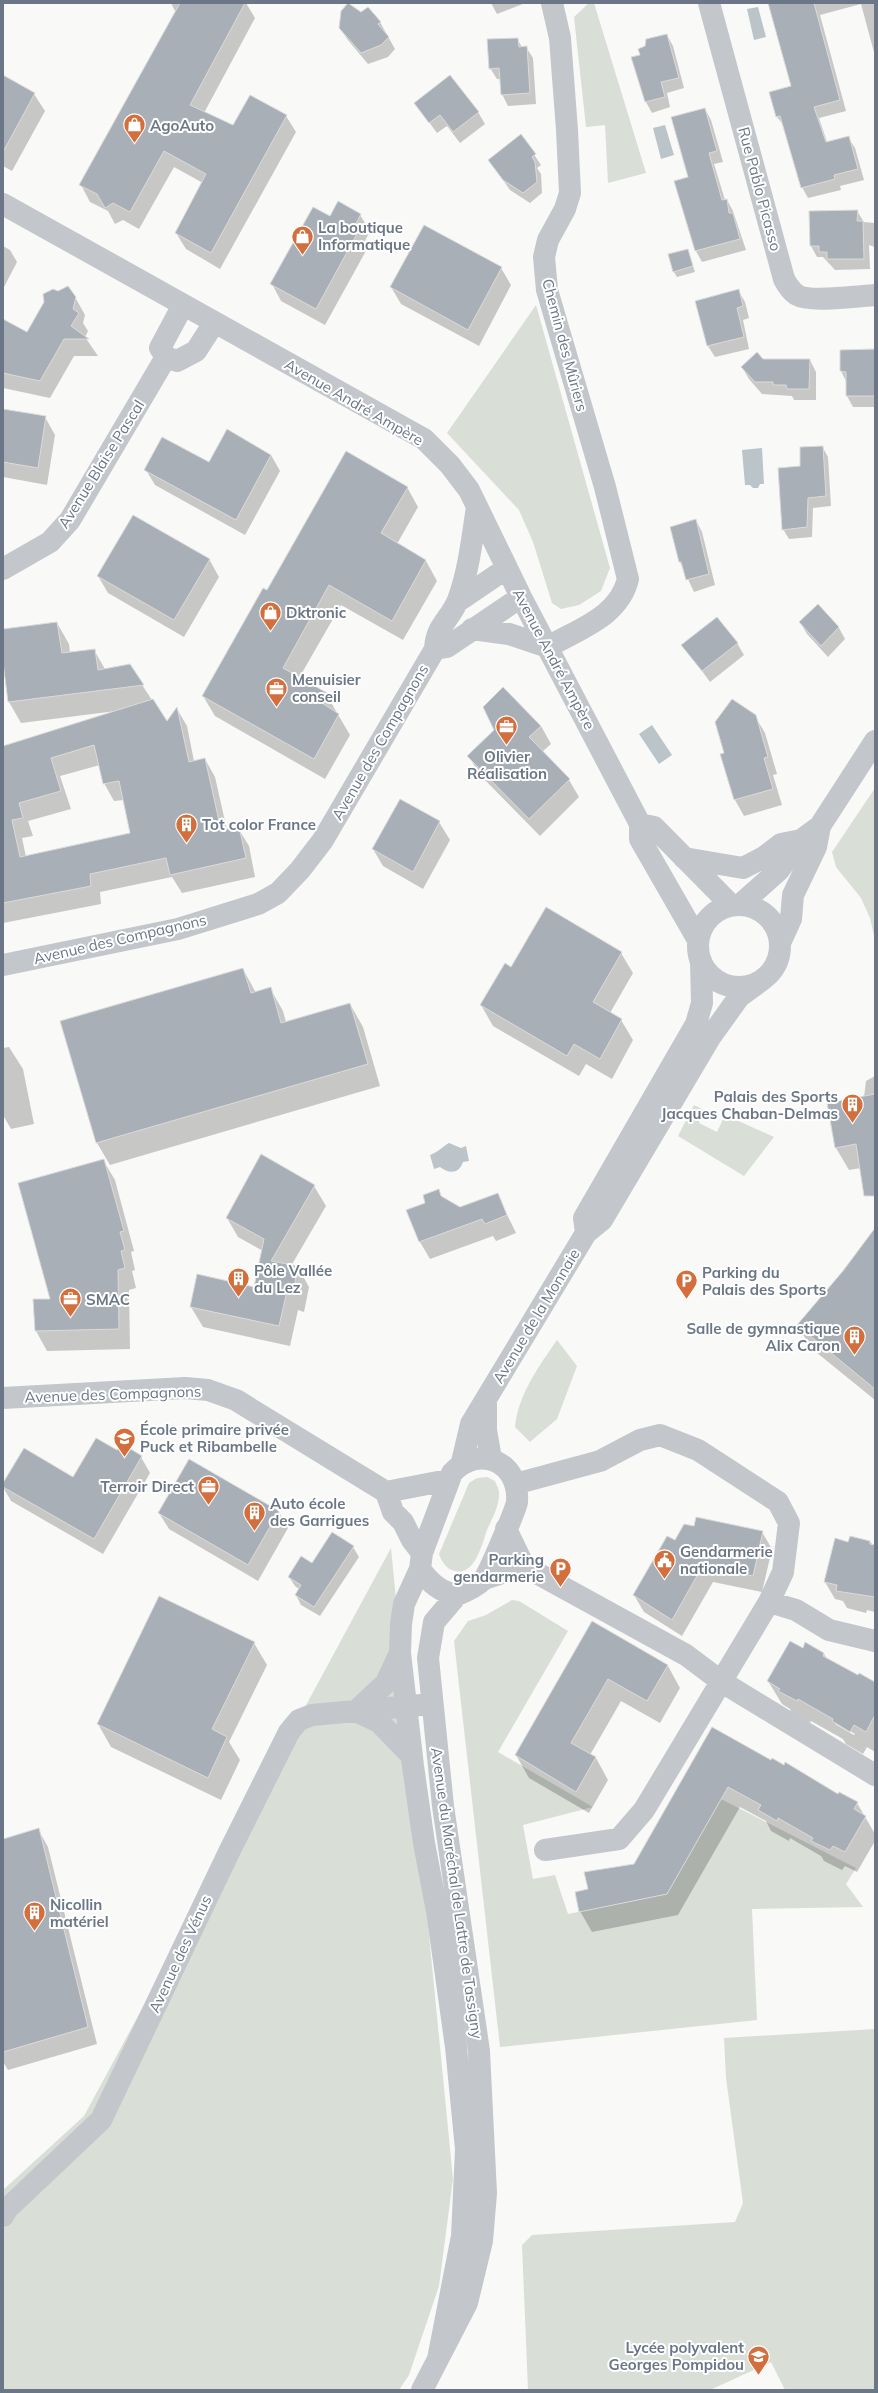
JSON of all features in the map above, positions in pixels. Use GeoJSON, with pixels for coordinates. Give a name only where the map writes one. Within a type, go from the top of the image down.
{"type":"FeatureCollection","features":[{"type":"Feature","properties":{"kind":"street","name":"Chemin des Mûriers"},"geometry":{"type":"LineString","coordinates":[[548,647],[604,616],[617,604],[625,591],[628,579],[605,487],[547,290],[544,257],[548,240],[565,209],[570,193],[568,130],[560,38],[552,3]]}},
{"type":"Feature","properties":{"kind":"street","name":"Rue Pablo Picasso"},"geometry":{"type":"LineString","coordinates":[[709,3],[784,279],[789,288],[798,296],[810,298],[875,295]]}},
{"type":"Feature","properties":{"kind":"street","name":"Avenue André Ampère"},"geometry":{"type":"LineString","coordinates":[[3,204],[424,439],[450,465],[469,490],[521,597],[640,824],[640,839],[698,940]]}},
{"type":"Feature","properties":{"kind":"street"},"geometry":{"type":"LineString","coordinates":[[183,305],[160,348],[166,357],[177,361],[196,351],[214,323]]}},
{"type":"Feature","properties":{"kind":"street","name":"Avenue Blaise Pascal"},"geometry":{"type":"LineString","coordinates":[[3,569],[50,542],[70,520],[166,357]]}},
{"type":"Feature","properties":{"kind":"street","name":"Avenue des Compagnons"},"geometry":{"type":"LineString","coordinates":[[3,965],[178,929],[258,904],[278,893],[300,870],[323,840],[435,649],[435,635],[457,602],[469,563],[477,507]]}},
{"type":"Feature","properties":{"kind":"street","name":"Avenue des Compagnons"},"geometry":{"type":"LineString","coordinates":[[457,602],[507,568]]}},
{"type":"Feature","properties":{"kind":"street","name":"Avenue des Compagnons"},"geometry":{"type":"LineString","coordinates":[[435,649],[447,647],[521,597]]}},
{"type":"Feature","properties":{"kind":"street"},"geometry":{"type":"LineString","coordinates":[[472,630],[509,634],[548,647]]}},
{"type":"Feature","properties":{"kind":"street"},"geometry":{"type":"LineString","coordinates":[[820,826],[816,847],[793,895],[791,918],[780,942],[779,957],[773,970],[762,980],[751,985],[739,987],[727,985],[716,980],[707,972],[701,961],[698,940],[702,928],[709,917],[719,909],[736,904],[779,870],[801,840],[820,826],[875,742]]}},
{"type":"Feature","properties":{"kind":"street"},"geometry":{"type":"LineString","coordinates":[[640,824],[654,827],[684,858],[736,904],[753,906],[772,920],[780,942]]}},
{"type":"Feature","properties":{"kind":"street"},"geometry":{"type":"LineString","coordinates":[[684,858],[743,868],[764,857],[781,844],[801,840]]}},
{"type":"Feature","properties":{"kind":"street","name":"Avenue de la Monnaie"},"geometry":{"type":"LineString","coordinates":[[586,1233],[584,1218],[696,1024],[702,1003],[701,961]]}},
{"type":"Feature","properties":{"kind":"street","name":"Avenue de la Monnaie"},"geometry":{"type":"LineString","coordinates":[[462,1462],[468,1430],[586,1233],[602,1220],[711,1036],[739,997],[762,980]]}},
{"type":"Feature","properties":{"kind":"street","name":"Avenue des Compagnons"},"geometry":{"type":"LineString","coordinates":[[3,1398],[185,1388],[208,1390],[236,1400],[386,1492]]}},
{"type":"Feature","properties":{"kind":"street","name":"Avenue de la Monnaie"},"geometry":{"type":"LineString","coordinates":[[486,1400],[486,1430],[491,1459]]}},
{"type":"Feature","properties":{"kind":"street"},"geometry":{"type":"LineString","coordinates":[[515,1484],[600,1461],[640,1440],[660,1435],[698,1450],[778,1502],[789,1523],[783,1572],[769,1602],[644,1810],[619,1839],[545,1850]]}},
{"type":"Feature","properties":{"kind":"street"},"geometry":{"type":"LineString","coordinates":[[462,1462],[476,1458],[491,1459],[502,1465],[515,1484],[517,1503],[484,1579]]}},
{"type":"Feature","properties":{"kind":"street","name":"Avenue du Maréchal de Lattre de Tassigny"},"geometry":{"type":"LineString","coordinates":[[438,2359],[462,2236],[465,2200],[466,2149],[460,2082],[437,1911],[424,1844],[411,1755],[407,1706],[400,1653],[401,1624],[404,1604],[421,1561],[448,1480],[462,1462]]}},
{"type":"Feature","properties":{"kind":"street"},"geometry":{"type":"LineString","coordinates":[[448,1480],[386,1492],[393,1512],[403,1522],[412,1540],[427,1580],[440,1590],[457,1595],[471,1590],[484,1579],[524,1566]]}},
{"type":"Feature","properties":{"kind":"street"},"geometry":{"type":"LineString","coordinates":[[506,1529],[524,1566],[686,1655],[722,1682],[875,1775]]}},
{"type":"Feature","properties":{"kind":"street","name":"Avenue du Maréchal de Lattre de Tassigny"},"geometry":{"type":"LineString","coordinates":[[422,2390],[467,2303],[482,2241],[486,2193],[481,2081],[468,1966],[443,1806],[428,1658],[434,1622],[457,1595]]}},
{"type":"Feature","properties":{"kind":"street"},"geometry":{"type":"LineString","coordinates":[[769,1602],[796,1610],[829,1630],[875,1641]]}},
{"type":"Feature","properties":{"kind":"street"},"geometry":{"type":"LineString","coordinates":[[400,1653],[386,1683],[356,1711],[379,1722],[411,1755]]}},
{"type":"Feature","properties":{"kind":"street"},"geometry":{"type":"LineString","coordinates":[[407,1706],[432,1704]]}},
{"type":"Feature","properties":{"kind":"street","name":"Avenue des Vénus"},"geometry":{"type":"LineString","coordinates":[[3,2216],[7,2209],[101,2120],[229,1852],[289,1732],[299,1720],[312,1715],[407,1706]]}},
{"type":"Feature","properties":{"kind":"street"},"geometry":{"type":"LineString","coordinates":[[460,2082],[481,2081]]}},
{"type":"Feature","properties":{"kind":"shaded area"},"geometry":{"type":"Polygon","coordinates":[[[589,3],[594,3],[646,173],[608,183],[605,125],[586,127],[574,17],[589,3]]]}},
{"type":"Feature","properties":{"kind":"shaded area"},"geometry":{"type":"Polygon","coordinates":[[[758,7],[766,37],[754,40],[747,9],[758,7]]]}},
{"type":"Feature","properties":{"kind":"shaded area"},"geometry":{"type":"Polygon","coordinates":[[[665,125],[674,155],[661,159],[653,128],[665,125]]]}},
{"type":"Feature","properties":{"kind":"shaded area"},"geometry":{"type":"Polygon","coordinates":[[[536,305],[610,568],[601,591],[579,605],[561,609],[552,603],[533,542],[519,510],[447,433],[536,305]]]}},
{"type":"Feature","properties":{"kind":"shaded area"},"geometry":{"type":"Polygon","coordinates":[[[762,448],[764,484],[760,484],[758,488],[753,488],[750,485],[745,485],[742,450],[762,448]]]}},
{"type":"Feature","properties":{"kind":"shaded area"},"geometry":{"type":"Polygon","coordinates":[[[652,725],[672,755],[659,764],[639,734],[652,725]]]}},
{"type":"Feature","properties":{"kind":"shaded area"},"geometry":{"type":"Polygon","coordinates":[[[875,788],[875,940],[870,918],[861,898],[836,867],[832,852],[875,788]]]}},
{"type":"Feature","properties":{"kind":"shaded area"},"geometry":{"type":"Polygon","coordinates":[[[694,1105],[704,1110],[699,1123],[717,1132],[725,1115],[774,1137],[744,1176],[678,1136],[694,1105]]]}},
{"type":"Feature","properties":{"kind":"shaded area"},"geometry":{"type":"Polygon","coordinates":[[[449,1143],[461,1148],[466,1146],[469,1161],[463,1162],[459,1169],[453,1172],[447,1171],[440,1167],[434,1169],[430,1155],[449,1143]]]}},
{"type":"Feature","properties":{"kind":"shaded area"},"geometry":{"type":"Polygon","coordinates":[[[557,1340],[577,1366],[557,1419],[530,1442],[515,1427],[517,1415],[530,1381],[557,1340]]]}},
{"type":"Feature","properties":{"kind":"shaded area"},"geometry":{"type":"Polygon","coordinates":[[[487,1477],[495,1481],[499,1491],[499,1497],[495,1512],[477,1558],[468,1569],[455,1571],[449,1569],[439,1554],[469,1483],[477,1478],[487,1477]]]}},
{"type":"Feature","properties":{"kind":"shaded area"},"geometry":{"type":"Polygon","coordinates":[[[391,1548],[453,2179],[439,2286],[409,2375],[399,2390],[3,2390],[3,2190],[84,2116],[391,1548]]]}},
{"type":"Feature","properties":{"kind":"shaded area"},"geometry":{"type":"Polygon","coordinates":[[[512,1600],[519,1601],[568,1631],[498,1752],[593,1807],[523,1825],[533,1879],[555,1875],[568,1914],[667,1894],[721,1799],[856,1868],[846,1884],[863,1907],[752,1909],[757,2020],[500,2047],[454,1641],[468,1621],[486,1615],[512,1600]]]}},
{"type":"Feature","properties":{"kind":"shaded area"},"geometry":{"type":"Polygon","coordinates":[[[875,2029],[875,2390],[785,2390],[771,2362],[710,2390],[528,2390],[522,2245],[532,2235],[735,2222],[743,2203],[726,2078],[724,2038],[875,2029]]]}},
{"type":"Feature","properties":{"kind":"building"},"geometry":{"type":"Polygon","coordinates":[[[180,3],[245,3],[190,105],[233,125],[250,95],[287,115],[211,253],[175,233],[206,174],[164,151],[130,212],[113,203],[105,208],[97,194],[79,185],[180,3]]]}},
{"type":"Feature","properties":{"kind":"building"},"geometry":{"type":"Polygon","coordinates":[[[348,3],[361,12],[368,7],[381,22],[378,24],[389,37],[381,45],[361,53],[339,28],[341,11],[348,3]]]}},
{"type":"Feature","properties":{"kind":"building"},"geometry":{"type":"Polygon","coordinates":[[[768,3],[814,3],[840,100],[814,107],[826,142],[849,136],[858,169],[834,175],[835,179],[801,188],[780,116],[776,117],[769,92],[791,86],[768,3]]]}},
{"type":"Feature","properties":{"kind":"building"},"geometry":{"type":"Polygon","coordinates":[[[667,34],[679,78],[661,82],[665,97],[645,102],[631,57],[640,55],[638,49],[645,46],[646,39],[667,34]]]}},
{"type":"Feature","properties":{"kind":"building"},"geometry":{"type":"Polygon","coordinates":[[[518,38],[519,47],[527,46],[530,93],[501,95],[499,68],[489,69],[487,39],[518,38]]]}},
{"type":"Feature","properties":{"kind":"building"},"geometry":{"type":"Polygon","coordinates":[[[3,75],[35,93],[3,152],[3,75]]]}},
{"type":"Feature","properties":{"kind":"building"},"geometry":{"type":"Polygon","coordinates":[[[450,75],[479,112],[453,132],[440,115],[429,123],[414,103],[450,75]]]}},
{"type":"Feature","properties":{"kind":"building"},"geometry":{"type":"Polygon","coordinates":[[[705,108],[717,151],[709,153],[722,200],[727,199],[729,213],[733,213],[740,239],[695,251],[674,181],[688,177],[671,117],[705,108]]]}},
{"type":"Feature","properties":{"kind":"building"},"geometry":{"type":"Polygon","coordinates":[[[521,134],[536,154],[532,157],[535,162],[537,182],[523,193],[503,180],[488,160],[521,134]]]}},
{"type":"Feature","properties":{"kind":"building"},"geometry":{"type":"Polygon","coordinates":[[[338,201],[361,214],[353,229],[358,232],[316,309],[270,284],[313,207],[330,216],[338,201]]]}},
{"type":"Feature","properties":{"kind":"building"},"geometry":{"type":"Polygon","coordinates":[[[858,210],[857,221],[863,221],[864,259],[827,259],[827,252],[819,252],[819,246],[810,246],[809,211],[858,210]]]}},
{"type":"Feature","properties":{"kind":"building"},"geometry":{"type":"Polygon","coordinates":[[[424,225],[502,267],[468,330],[390,287],[424,225]]]}},
{"type":"Feature","properties":{"kind":"building"},"geometry":{"type":"Polygon","coordinates":[[[688,249],[693,266],[673,272],[668,254],[688,249]]]}},
{"type":"Feature","properties":{"kind":"building"},"geometry":{"type":"Polygon","coordinates":[[[68,286],[76,297],[73,309],[79,313],[71,326],[89,339],[64,339],[40,381],[3,373],[3,319],[27,332],[44,302],[43,294],[53,289],[58,291],[68,286]]]}},
{"type":"Feature","properties":{"kind":"building"},"geometry":{"type":"Polygon","coordinates":[[[739,289],[743,306],[737,308],[744,337],[707,346],[695,301],[739,289]]]}},
{"type":"Feature","properties":{"kind":"building"},"geometry":{"type":"Polygon","coordinates":[[[875,349],[875,396],[846,396],[846,372],[840,371],[840,350],[875,349]]]}},
{"type":"Feature","properties":{"kind":"building"},"geometry":{"type":"Polygon","coordinates":[[[757,352],[763,359],[810,359],[809,389],[787,389],[786,385],[773,385],[773,382],[755,382],[741,367],[757,352]]]}},
{"type":"Feature","properties":{"kind":"building"},"geometry":{"type":"Polygon","coordinates":[[[3,409],[46,416],[38,468],[3,462],[3,409]]]}},
{"type":"Feature","properties":{"kind":"building"},"geometry":{"type":"Polygon","coordinates":[[[227,429],[271,455],[236,520],[144,470],[162,437],[209,462],[227,429]]]}},
{"type":"Feature","properties":{"kind":"building"},"geometry":{"type":"Polygon","coordinates":[[[823,446],[826,496],[808,498],[807,527],[782,530],[778,468],[800,466],[800,447],[823,446]]]}},
{"type":"Feature","properties":{"kind":"building"},"geometry":{"type":"Polygon","coordinates":[[[346,451],[408,487],[381,533],[426,560],[392,621],[329,585],[283,668],[327,693],[322,703],[339,714],[314,759],[202,696],[263,588],[267,590],[346,451]]]}},
{"type":"Feature","properties":{"kind":"building"},"geometry":{"type":"Polygon","coordinates":[[[133,515],[210,559],[174,620],[97,576],[133,515]]]}},
{"type":"Feature","properties":{"kind":"building"},"geometry":{"type":"Polygon","coordinates":[[[696,519],[709,574],[686,580],[681,562],[679,562],[670,527],[696,519]]]}},
{"type":"Feature","properties":{"kind":"building"},"geometry":{"type":"Polygon","coordinates":[[[818,604],[839,627],[821,646],[799,622],[818,604]]]}},
{"type":"Feature","properties":{"kind":"building"},"geometry":{"type":"Polygon","coordinates":[[[717,617],[738,643],[702,671],[681,645],[717,617]]]}},
{"type":"Feature","properties":{"kind":"building"},"geometry":{"type":"Polygon","coordinates":[[[57,622],[62,653],[95,649],[98,670],[130,664],[144,685],[8,702],[3,662],[3,629],[57,622]]]}},
{"type":"Feature","properties":{"kind":"building","name":"Olivier Réalisation"},"geometry":{"type":"Polygon","coordinates":[[[503,687],[541,726],[529,737],[570,779],[529,819],[467,756],[494,730],[483,707],[503,687]]]}},
{"type":"Feature","properties":{"kind":"building"},"geometry":{"type":"Polygon","coordinates":[[[153,699],[167,721],[177,707],[189,762],[205,758],[221,830],[239,827],[246,858],[170,875],[166,858],[90,874],[91,886],[3,903],[3,746],[153,699]],[[94,745],[51,758],[61,791],[19,803],[23,818],[12,820],[20,857],[130,833],[119,781],[103,784],[94,745]]]}},
{"type":"Feature","properties":{"kind":"building"},"geometry":{"type":"Polygon","coordinates":[[[732,699],[756,715],[768,757],[764,758],[773,789],[734,800],[720,754],[724,753],[715,722],[732,699]]]}},
{"type":"Feature","properties":{"kind":"building"},"geometry":{"type":"Polygon","coordinates":[[[400,799],[440,821],[413,872],[372,849],[400,799]]]}},
{"type":"Feature","properties":{"kind":"building"},"geometry":{"type":"Polygon","coordinates":[[[546,907],[622,952],[593,1002],[622,1019],[600,1059],[574,1044],[567,1056],[480,1005],[505,963],[511,967],[546,907]]]}},
{"type":"Feature","properties":{"kind":"building"},"geometry":{"type":"Polygon","coordinates":[[[243,968],[251,993],[271,987],[281,1023],[350,1003],[368,1064],[96,1143],[60,1021],[243,968]]]}},
{"type":"Feature","properties":{"kind":"building","name":"Palais des Sports Jacques Chaban-Delmas"},"geometry":{"type":"Polygon","coordinates":[[[875,1094],[875,1196],[864,1196],[856,1144],[835,1148],[827,1103],[875,1094]]]}},
{"type":"Feature","properties":{"kind":"building"},"geometry":{"type":"Polygon","coordinates":[[[261,1154],[315,1185],[271,1261],[298,1266],[293,1292],[287,1291],[279,1326],[190,1307],[197,1274],[254,1287],[264,1239],[226,1218],[261,1154]]]}},
{"type":"Feature","properties":{"kind":"building"},"geometry":{"type":"Polygon","coordinates":[[[104,1159],[124,1231],[120,1232],[125,1250],[121,1251],[125,1268],[118,1270],[119,1329],[35,1331],[33,1299],[50,1299],[18,1183],[104,1159]]]}},
{"type":"Feature","properties":{"kind":"building"},"geometry":{"type":"Polygon","coordinates":[[[439,1189],[441,1196],[460,1207],[498,1193],[507,1215],[485,1224],[482,1219],[419,1242],[406,1210],[425,1203],[423,1195],[439,1189]]]}},
{"type":"Feature","properties":{"kind":"building","name":"Salle de gymnastique Alix Caron"},"geometry":{"type":"Polygon","coordinates":[[[875,1228],[875,1389],[797,1325],[843,1271],[875,1228]]]}},
{"type":"Feature","properties":{"kind":"building"},"geometry":{"type":"Polygon","coordinates":[[[96,1438],[117,1450],[121,1443],[142,1456],[94,1539],[3,1487],[3,1483],[24,1448],[73,1477],[96,1438]]]}},
{"type":"Feature","properties":{"kind":"building","name":"Terroir Direct"},"geometry":{"type":"Polygon","coordinates":[[[189,1459],[279,1511],[248,1565],[158,1513],[189,1459]]]}},
{"type":"Feature","properties":{"kind":"building"},"geometry":{"type":"Polygon","coordinates":[[[696,1517],[763,1531],[753,1576],[703,1565],[672,1620],[633,1595],[667,1536],[675,1540],[684,1524],[694,1526],[696,1517]]]}},
{"type":"Feature","properties":{"kind":"building"},"geometry":{"type":"Polygon","coordinates":[[[332,1532],[354,1546],[314,1607],[295,1595],[301,1585],[288,1577],[301,1556],[312,1563],[332,1532]]]}},
{"type":"Feature","properties":{"kind":"building"},"geometry":{"type":"Polygon","coordinates":[[[850,1536],[870,1541],[870,1544],[875,1545],[875,1597],[836,1591],[837,1585],[824,1582],[835,1538],[848,1542],[850,1536]]]}},
{"type":"Feature","properties":{"kind":"building"},"geometry":{"type":"Polygon","coordinates":[[[159,1596],[255,1642],[212,1729],[227,1737],[208,1778],[97,1724],[159,1596]]]}},
{"type":"Feature","properties":{"kind":"building"},"geometry":{"type":"Polygon","coordinates":[[[592,1621],[668,1665],[647,1701],[608,1679],[571,1743],[596,1757],[576,1792],[515,1755],[592,1621]]]}},
{"type":"Feature","properties":{"kind":"building"},"geometry":{"type":"Polygon","coordinates":[[[790,1641],[803,1648],[805,1642],[824,1653],[823,1656],[858,1675],[859,1673],[875,1682],[875,1715],[866,1732],[854,1725],[850,1732],[832,1721],[833,1719],[798,1699],[797,1701],[778,1691],[780,1689],[767,1681],[790,1641]]]}},
{"type":"Feature","properties":{"kind":"building"},"geometry":{"type":"Polygon","coordinates":[[[712,1727],[771,1760],[772,1758],[784,1765],[785,1762],[838,1794],[839,1792],[858,1802],[854,1809],[866,1816],[845,1852],[833,1846],[830,1850],[811,1841],[813,1838],[778,1818],[777,1821],[758,1810],[761,1805],[728,1787],[667,1894],[579,1912],[575,1892],[588,1889],[584,1872],[634,1864],[712,1727]]]}},
{"type":"Feature","properties":{"kind":"building","name":"Nicollin matériel"},"geometry":{"type":"Polygon","coordinates":[[[39,1828],[88,2027],[3,2052],[3,1839],[39,1828]]]}},
{"type":"Feature","properties":{"kind":"place","name":"AgoAuto"},"geometry":{"type":"Point","coordinates":[135,144]}},
{"type":"Feature","properties":{"kind":"place","name":"La boutique Informatique"},"geometry":{"type":"Point","coordinates":[303,256]}},
{"type":"Feature","properties":{"kind":"place","name":"Dktronic"},"geometry":{"type":"Point","coordinates":[270,632]}},
{"type":"Feature","properties":{"kind":"place","name":"Menuisier conseil"},"geometry":{"type":"Point","coordinates":[277,708]}},
{"type":"Feature","properties":{"kind":"place","name":"Olivier Réalisation"},"geometry":{"type":"Point","coordinates":[507,746]}},
{"type":"Feature","properties":{"kind":"place","name":"Tot color France"},"geometry":{"type":"Point","coordinates":[187,844]}},
{"type":"Feature","properties":{"kind":"place","name":"Palais des Sports Jacques Chaban-Delmas"},"geometry":{"type":"Point","coordinates":[853,1124]}},
{"type":"Feature","properties":{"kind":"place","name":"Pôle Vallée du Lez"},"geometry":{"type":"Point","coordinates":[238,1298]}},
{"type":"Feature","properties":{"kind":"place","name":"Parking du Palais des Sports"},"geometry":{"type":"Point","coordinates":[687,1300]}},
{"type":"Feature","properties":{"kind":"place","name":"SMAC"},"geometry":{"type":"Point","coordinates":[70,1318]}},
{"type":"Feature","properties":{"kind":"place","name":"Salle de gymnastique Alix Caron"},"geometry":{"type":"Point","coordinates":[855,1356]}},
{"type":"Feature","properties":{"kind":"place","name":"École primaire privée Puck et Ribambelle"},"geometry":{"type":"Point","coordinates":[124,1458]}},
{"type":"Feature","properties":{"kind":"place","name":"Terroir Direct"},"geometry":{"type":"Point","coordinates":[209,1506]}},
{"type":"Feature","properties":{"kind":"place","name":"Auto école des Garrigues"},"geometry":{"type":"Point","coordinates":[254,1532]}},
{"type":"Feature","properties":{"kind":"place","name":"Gendarmerie nationale"},"geometry":{"type":"Point","coordinates":[664,1580]}},
{"type":"Feature","properties":{"kind":"place","name":"Parking gendarmerie"},"geometry":{"type":"Point","coordinates":[560,1588]}},
{"type":"Feature","properties":{"kind":"place","name":"Nicollin matériel"},"geometry":{"type":"Point","coordinates":[34,1932]}},
{"type":"Feature","properties":{"kind":"place","name":"Lycée polyvalent Georges Pompidou"},"geometry":{"type":"Point","coordinates":[759,2376]}}]}
